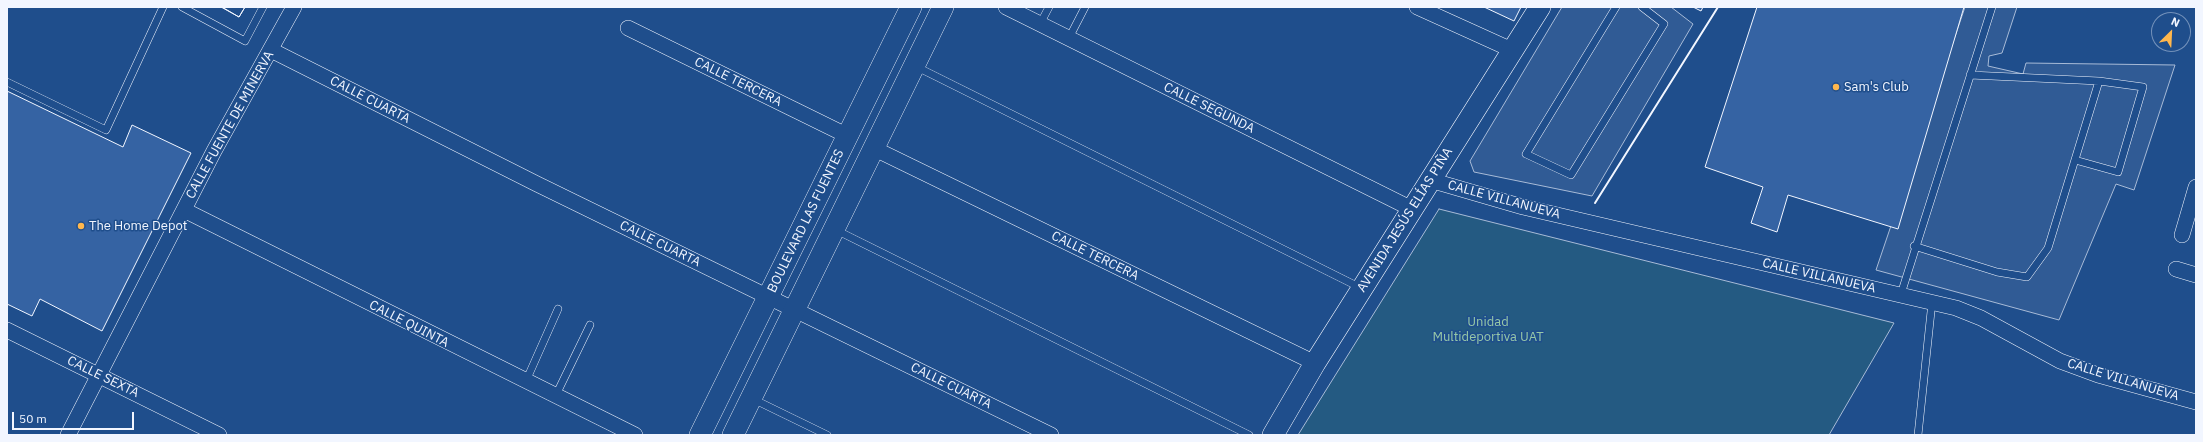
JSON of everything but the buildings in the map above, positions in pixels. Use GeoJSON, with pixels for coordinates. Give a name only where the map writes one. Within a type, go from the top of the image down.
{"type":"FeatureCollection","features":[{"type":"Feature","properties":{"kind":"street","name":"CALLE FUENTE DE MINERVA"},"geometry":{"type":"LineString","coordinates":[[68,435],[214,150],[294,7]]}},
{"type":"Feature","properties":{"kind":"street","name":"BOULEVARD LAS FUENTES"},"geometry":{"type":"LineString","coordinates":[[700,435],[911,7]]}},
{"type":"Feature","properties":{"kind":"street"},"geometry":{"type":"LineString","coordinates":[[733,435],[943,7]]}},
{"type":"Feature","properties":{"kind":"street","name":"CALLE SEGUNDA"},"geometry":{"type":"LineString","coordinates":[[1006,7],[1412,209]]}},
{"type":"Feature","properties":{"kind":"street"},"geometry":{"type":"LineString","coordinates":[[1417,7],[1512,50]]}},
{"type":"Feature","properties":{"kind":"street","name":"AVENIDA JESÚS ELÍAS PIÑA"},"geometry":{"type":"LineString","coordinates":[[1273,435],[1315,363],[1540,7]]}},
{"type":"Feature","properties":{"kind":"street","name":"CALLE TERCERA"},"geometry":{"type":"LineString","coordinates":[[628,28],[848,136]]}},
{"type":"Feature","properties":{"kind":"street","name":"CALLE CUARTA"},"geometry":{"type":"LineString","coordinates":[[271,50],[537,184],[1051,435]]}},
{"type":"Feature","properties":{"kind":"street","name":"CALLE TERCERA"},"geometry":{"type":"LineString","coordinates":[[874,149],[1315,363]]}},
{"type":"Feature","properties":{"kind":"street","name":"CALLE VILLANUEVA"},"geometry":{"type":"LineString","coordinates":[[1430,180],[1523,207],[1956,308],[1981,318],[2060,361],[2098,376],[2196,402]]}},
{"type":"Feature","properties":{"kind":"street"},"geometry":{"type":"LineString","coordinates":[[2182,235],[2196,188]]}},
{"type":"Feature","properties":{"kind":"street","name":"CALLE QUINTA"},"geometry":{"type":"LineString","coordinates":[[184,210],[556,395],[630,434]]}},
{"type":"Feature","properties":{"kind":"street"},"geometry":{"type":"LineString","coordinates":[[2176,269],[2196,275]]}},
{"type":"Feature","properties":{"kind":"street","name":"CALLE SEXTA"},"geometry":{"type":"LineString","coordinates":[[7,330],[99,374],[219,435]]}},
{"type":"Feature","properties":{"kind":"lane"},"geometry":{"type":"LineString","coordinates":[[7,82],[106,130],[163,7]]}},
{"type":"Feature","properties":{"kind":"lane"},"geometry":{"type":"LineString","coordinates":[[182,7],[245,41],[263,7]]}},
{"type":"Feature","properties":{"kind":"lane"},"geometry":{"type":"LineString","coordinates":[[1040,24],[1049,7]]}},
{"type":"Feature","properties":{"kind":"lane"},"geometry":{"type":"LineString","coordinates":[[1069,38],[1084,7]]}},
{"type":"Feature","properties":{"kind":"lane"},"geometry":{"type":"LineString","coordinates":[[1616,7],[1526,154],[1570,175],[1664,24],[1642,7]]}},
{"type":"Feature","properties":{"kind":"lane"},"geometry":{"type":"LineString","coordinates":[[1901,294],[1914,246],[1992,7]]}},
{"type":"Feature","properties":{"kind":"lane"},"geometry":{"type":"LineString","coordinates":[[915,66],[1363,289]]}},
{"type":"Feature","properties":{"kind":"lane"},"geometry":{"type":"LineString","coordinates":[[1970,75],[2099,82],[2142,86],[2144,88],[2118,172],[2075,160]]}},
{"type":"Feature","properties":{"kind":"lane"},"geometry":{"type":"LineString","coordinates":[[1914,246],[1997,272],[2027,277],[2048,248],[2099,82]]}},
{"type":"Feature","properties":{"kind":"lane"},"geometry":{"type":"LineString","coordinates":[[834,229],[1248,435]]}},
{"type":"Feature","properties":{"kind":"lane"},"geometry":{"type":"LineString","coordinates":[[1918,435],[1932,302]]}},
{"type":"Feature","properties":{"kind":"lane"},"geometry":{"type":"LineString","coordinates":[[526,381],[558,309]]}},
{"type":"Feature","properties":{"kind":"lane"},"geometry":{"type":"LineString","coordinates":[[556,395],[590,325]]}},
{"type":"Feature","properties":{"kind":"lane"},"geometry":{"type":"LineString","coordinates":[[751,398],[827,435]]}},
{"type":"Feature","properties":{"kind":"green space","name":"Unidad Multideportiva UAT"},"geometry":{"type":"Polygon","coordinates":[[[1439,209],[1894,323],[1829,435],[1298,435],[1439,209]]]}},
{"type":"Feature","properties":{"kind":"shaded area"},"geometry":{"type":"Polygon","coordinates":[[[1562,7],[1671,7],[1693,24],[1592,196],[1474,172],[1470,161],[1562,7]]]}},
{"type":"Feature","properties":{"kind":"shaded area"},"geometry":{"type":"Polygon","coordinates":[[[1965,7],[2017,7],[2002,53],[1989,56],[1988,66],[2023,74],[2026,63],[2175,65],[2134,190],[2116,184],[2059,320],[1876,270],[1965,7]]]}},
{"type":"Feature","properties":{"kind":"wall"},"geometry":{"type":"LineString","coordinates":[[1595,203],[1718,7]]}},
{"type":"Feature","properties":{"kind":"place","name":"Sam's Club"},"geometry":{"type":"Point","coordinates":[1836,87]}},
{"type":"Feature","properties":{"kind":"place","name":"The Home Depot"},"geometry":{"type":"Point","coordinates":[81,226]}}]}
